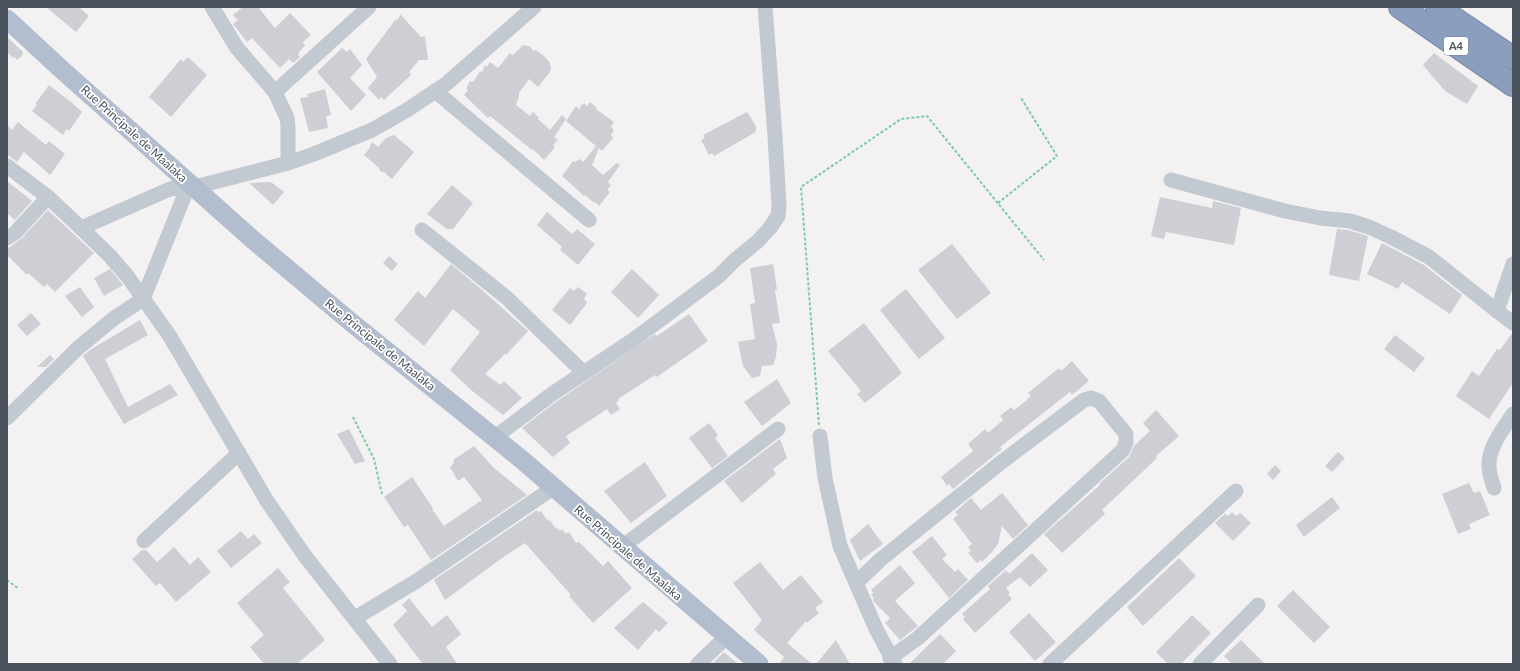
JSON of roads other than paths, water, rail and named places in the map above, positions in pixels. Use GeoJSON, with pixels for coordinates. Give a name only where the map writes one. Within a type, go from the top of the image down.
{"type":"FeatureCollection","features":[{"type":"Feature","properties":{"kind":"highway","name":"A4"},"geometry":{"type":"LineString","coordinates":[[1400,7],[1513,85]]}},
{"type":"Feature","properties":{"kind":"highway","name":"A4"},"geometry":{"type":"LineString","coordinates":[[1437,7],[1513,58]]}},
{"type":"Feature","properties":{"kind":"main road","name":"Rue Principale de Maalaka"},"geometry":{"type":"LineString","coordinates":[[7,18],[61,70],[190,188],[352,323],[494,438],[758,664]]}},
{"type":"Feature","properties":{"kind":"street"},"geometry":{"type":"LineString","coordinates":[[212,7],[237,48],[275,92],[287,118],[288,163]]}},
{"type":"Feature","properties":{"kind":"street"},"geometry":{"type":"LineString","coordinates":[[275,92],[369,7]]}},
{"type":"Feature","properties":{"kind":"street"},"geometry":{"type":"LineString","coordinates":[[81,228],[170,189],[190,188],[288,163],[328,149],[372,130],[446,84],[534,7]]}},
{"type":"Feature","properties":{"kind":"street"},"geometry":{"type":"LineString","coordinates":[[494,438],[552,394],[633,340],[719,276],[735,260],[758,241],[770,228],[778,216],[779,206],[775,136],[765,7]]}},
{"type":"Feature","properties":{"kind":"street"},"geometry":{"type":"LineString","coordinates":[[435,91],[589,220]]}},
{"type":"Feature","properties":{"kind":"street"},"geometry":{"type":"LineString","coordinates":[[7,166],[48,197],[124,272],[169,335],[267,501],[305,556],[390,664]]}},
{"type":"Feature","properties":{"kind":"street"},"geometry":{"type":"LineString","coordinates":[[1171,180],[1285,211],[1320,218],[1350,221],[1369,227],[1429,257],[1513,323]]}},
{"type":"Feature","properties":{"kind":"street"},"geometry":{"type":"LineString","coordinates":[[7,418],[78,348],[113,319],[143,299],[190,188]]}},
{"type":"Feature","properties":{"kind":"street"},"geometry":{"type":"LineString","coordinates":[[10,237],[48,197]]}},
{"type":"Feature","properties":{"kind":"street"},"geometry":{"type":"LineString","coordinates":[[422,230],[506,298],[584,372]]}},
{"type":"Feature","properties":{"kind":"street"},"geometry":{"type":"LineString","coordinates":[[1497,311],[1513,264]]}},
{"type":"Feature","properties":{"kind":"street"},"geometry":{"type":"LineString","coordinates":[[820,436],[826,478],[840,546],[856,584],[876,629],[892,661],[1123,450],[1126,442],[1126,434],[1099,401],[1091,398],[1084,400],[993,469],[880,560],[856,584]]}},
{"type":"Feature","properties":{"kind":"street"},"geometry":{"type":"LineString","coordinates":[[1494,488],[1489,474],[1488,465],[1492,449],[1513,414]]}},
{"type":"Feature","properties":{"kind":"street"},"geometry":{"type":"LineString","coordinates":[[622,547],[778,429]]}},
{"type":"Feature","properties":{"kind":"street"},"geometry":{"type":"LineString","coordinates":[[144,541],[239,453]]}},
{"type":"Feature","properties":{"kind":"street"},"geometry":{"type":"LineString","coordinates":[[355,618],[415,582],[553,488]]}},
{"type":"Feature","properties":{"kind":"street"},"geometry":{"type":"LineString","coordinates":[[1050,664],[1236,491]]}},
{"type":"Feature","properties":{"kind":"street"},"geometry":{"type":"LineString","coordinates":[[1200,664],[1258,605]]}},
{"type":"Feature","properties":{"kind":"street"},"geometry":{"type":"LineString","coordinates":[[698,664],[726,637]]}}]}
